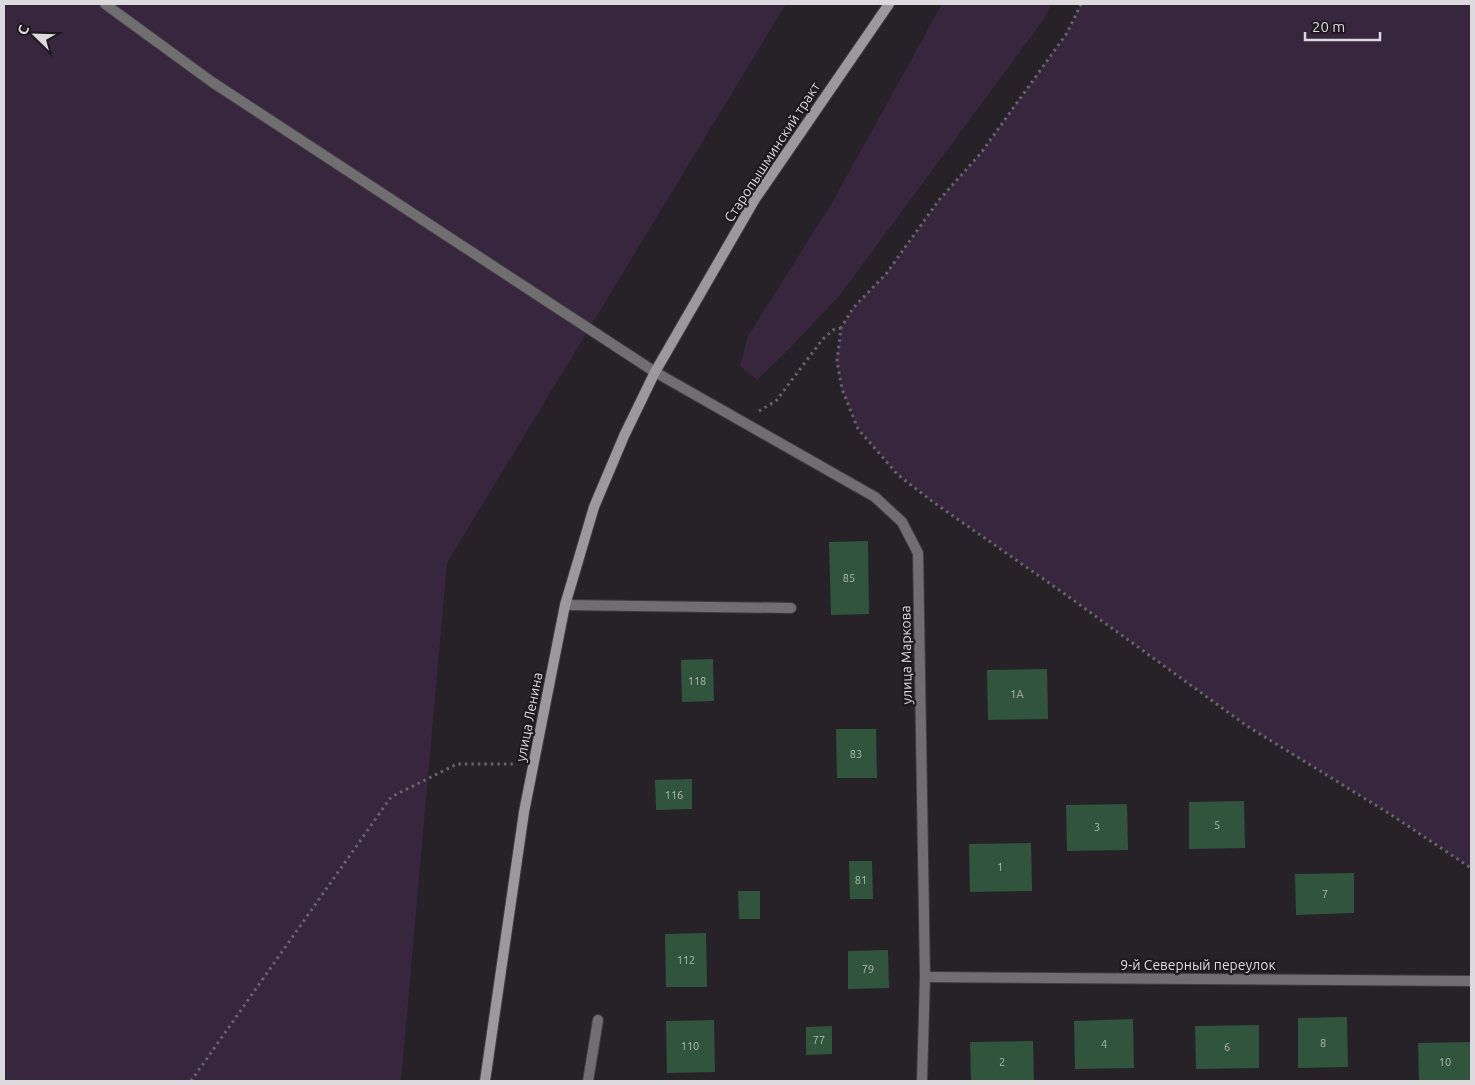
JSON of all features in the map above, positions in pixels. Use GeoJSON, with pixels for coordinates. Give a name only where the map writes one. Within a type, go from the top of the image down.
{"type":"FeatureCollection","features":[{"type":"Feature","properties":{"kind":"street","name":"улица Маркова"},"geometry":{"type":"LineString","coordinates":[[105,4],[212,82],[655,372],[875,497],[902,522],[918,553],[925,977],[922,1081]]}},
{"type":"Feature","properties":{"kind":"street","name":"Старопышминский тракт"},"geometry":{"type":"LineString","coordinates":[[655,372],[755,199],[889,4]]}},
{"type":"Feature","properties":{"kind":"street","name":"улица Ленина"},"geometry":{"type":"LineString","coordinates":[[485,1081],[524,812],[565,605],[594,507],[624,436],[655,372]]}},
{"type":"Feature","properties":{"kind":"street"},"geometry":{"type":"LineString","coordinates":[[565,605],[791,608]]}},
{"type":"Feature","properties":{"kind":"street","name":"9-й Северный переулок"},"geometry":{"type":"LineString","coordinates":[[925,977],[1471,981]]}},
{"type":"Feature","properties":{"kind":"street"},"geometry":{"type":"LineString","coordinates":[[588,1081],[598,1020]]}},
{"type":"Feature","properties":{"kind":"path"},"geometry":{"type":"LineString","coordinates":[[1081,4],[1067,34],[981,153],[939,200],[886,274],[854,308],[841,328],[837,361],[842,389],[858,429],[898,475],[933,502],[1062,592],[1247,726],[1382,809],[1471,868]]}},
{"type":"Feature","properties":{"kind":"path"},"geometry":{"type":"LineString","coordinates":[[728,414],[756,412],[776,401],[822,340],[833,330],[841,328]]}},
{"type":"Feature","properties":{"kind":"path"},"geometry":{"type":"LineString","coordinates":[[191,1081],[390,797],[457,764],[534,764]]}},
{"type":"Feature","properties":{"kind":"shaded area"},"geometry":{"type":"Polygon","coordinates":[[[4,4],[786,4],[447,563],[401,1081],[4,1081],[4,4]]]}},
{"type":"Feature","properties":{"kind":"shaded area"},"geometry":{"type":"Polygon","coordinates":[[[942,4],[1051,4],[1044,19],[840,295],[757,380],[740,366],[748,336],[833,201],[942,4]]]}},
{"type":"Feature","properties":{"kind":"shaded area"},"geometry":{"type":"Polygon","coordinates":[[[1081,4],[1471,4],[1471,868],[1390,814],[1247,726],[1062,592],[933,502],[898,475],[858,429],[842,389],[837,361],[841,328],[853,308],[886,274],[939,200],[981,153],[1067,33],[1081,4]]]}},
{"type":"Feature","properties":{"kind":"building"},"geometry":{"type":"Polygon","coordinates":[[[868,541],[869,614],[831,615],[829,542],[868,541]]]}},
{"type":"Feature","properties":{"kind":"building"},"geometry":{"type":"Polygon","coordinates":[[[713,659],[714,701],[682,702],[681,660],[713,659]]]}},
{"type":"Feature","properties":{"kind":"building"},"geometry":{"type":"Polygon","coordinates":[[[1047,669],[1048,719],[988,720],[987,670],[1047,669]]]}},
{"type":"Feature","properties":{"kind":"building"},"geometry":{"type":"Polygon","coordinates":[[[836,729],[876,729],[877,778],[837,778],[836,729]]]}},
{"type":"Feature","properties":{"kind":"building"},"geometry":{"type":"Polygon","coordinates":[[[692,779],[692,809],[656,810],[655,780],[692,779]]]}},
{"type":"Feature","properties":{"kind":"building"},"geometry":{"type":"Polygon","coordinates":[[[1244,801],[1245,848],[1189,849],[1189,802],[1244,801]]]}},
{"type":"Feature","properties":{"kind":"building"},"geometry":{"type":"Polygon","coordinates":[[[1127,804],[1128,850],[1067,851],[1066,805],[1127,804]]]}},
{"type":"Feature","properties":{"kind":"building"},"geometry":{"type":"Polygon","coordinates":[[[1031,843],[1032,891],[970,892],[969,844],[1031,843]]]}},
{"type":"Feature","properties":{"kind":"building"},"geometry":{"type":"Polygon","coordinates":[[[849,861],[872,861],[873,899],[850,899],[849,861]]]}},
{"type":"Feature","properties":{"kind":"building"},"geometry":{"type":"Polygon","coordinates":[[[1354,873],[1354,913],[1296,915],[1295,874],[1354,873]]]}},
{"type":"Feature","properties":{"kind":"building"},"geometry":{"type":"Polygon","coordinates":[[[738,891],[760,891],[760,919],[739,919],[738,891]]]}},
{"type":"Feature","properties":{"kind":"building"},"geometry":{"type":"Polygon","coordinates":[[[706,933],[707,987],[666,987],[665,934],[706,933]]]}},
{"type":"Feature","properties":{"kind":"building"},"geometry":{"type":"Polygon","coordinates":[[[888,950],[889,988],[848,989],[848,951],[888,950]]]}},
{"type":"Feature","properties":{"kind":"building"},"geometry":{"type":"Polygon","coordinates":[[[1347,1017],[1348,1067],[1298,1068],[1298,1018],[1347,1017]]]}},
{"type":"Feature","properties":{"kind":"building"},"geometry":{"type":"Polygon","coordinates":[[[1133,1019],[1134,1068],[1075,1069],[1074,1021],[1133,1019]]]}},
{"type":"Feature","properties":{"kind":"building"},"geometry":{"type":"Polygon","coordinates":[[[714,1020],[715,1072],[667,1073],[666,1021],[714,1020]]]}},
{"type":"Feature","properties":{"kind":"building"},"geometry":{"type":"Polygon","coordinates":[[[1259,1025],[1259,1068],[1196,1069],[1195,1026],[1259,1025]]]}},
{"type":"Feature","properties":{"kind":"building"},"geometry":{"type":"Polygon","coordinates":[[[832,1026],[832,1054],[806,1055],[806,1027],[832,1026]]]}},
{"type":"Feature","properties":{"kind":"building"},"geometry":{"type":"Polygon","coordinates":[[[1033,1041],[1034,1081],[971,1081],[970,1042],[1033,1041]]]}},
{"type":"Feature","properties":{"kind":"building"},"geometry":{"type":"Polygon","coordinates":[[[1471,1042],[1471,1081],[1419,1081],[1418,1043],[1471,1042]]]}}]}
